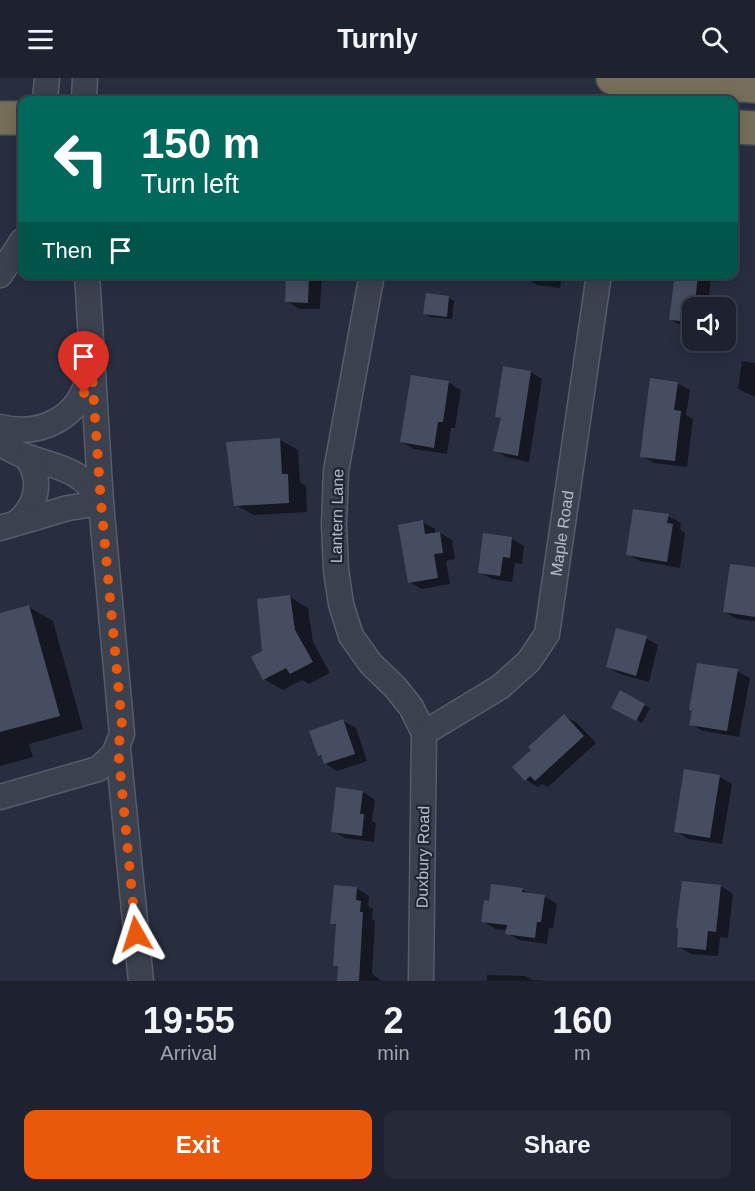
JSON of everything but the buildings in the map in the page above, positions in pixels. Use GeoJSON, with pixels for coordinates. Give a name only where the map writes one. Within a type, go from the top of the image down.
{"type":"FeatureCollection","features":[{"type":"Feature","properties":{"kind":"highway"},"geometry":{"type":"LineString","coordinates":[[613,78],[755,86]]}},
{"type":"Feature","properties":{"kind":"highway"},"geometry":{"type":"LineString","coordinates":[[0,118],[18,118]]}},
{"type":"Feature","properties":{"kind":"highway"},"geometry":{"type":"LineString","coordinates":[[738,127],[755,128]]}},
{"type":"Feature","properties":{"kind":"street"},"geometry":{"type":"LineString","coordinates":[[45,96],[47,78]]}},
{"type":"Feature","properties":{"kind":"street"},"geometry":{"type":"LineString","coordinates":[[84,96],[85,78]]}},
{"type":"Feature","properties":{"kind":"street"},"geometry":{"type":"LineString","coordinates":[[0,274],[18,247]]}},
{"type":"Feature","properties":{"kind":"street"},"geometry":{"type":"LineString","coordinates":[[87,279],[101,503],[122,725],[118,749],[141,981]]}},
{"type":"Feature","properties":{"kind":"street","name":"Lantern Lane"},"geometry":{"type":"LineString","coordinates":[[371,279],[336,471],[334,525],[336,570],[340,604],[351,636],[371,664],[395,687],[411,707],[424,733]]}},
{"type":"Feature","properties":{"kind":"street","name":"Maple Road"},"geometry":{"type":"LineString","coordinates":[[424,733],[500,687],[529,661],[547,634],[598,279]]}},
{"type":"Feature","properties":{"kind":"street"},"geometry":{"type":"LineString","coordinates":[[0,427],[12,430],[34,430],[62,419],[84,393],[91,361]]}},
{"type":"Feature","properties":{"kind":"street"},"geometry":{"type":"LineString","coordinates":[[0,443],[27,458],[63,468],[83,478],[101,503]]}},
{"type":"Feature","properties":{"kind":"street"},"geometry":{"type":"LineString","coordinates":[[8,525],[22,518],[31,506],[36,490],[35,471],[27,458]]}},
{"type":"Feature","properties":{"kind":"street"},"geometry":{"type":"LineString","coordinates":[[8,525],[68,508],[101,503]]}},
{"type":"Feature","properties":{"kind":"street","name":"Duxbury Road"},"geometry":{"type":"LineString","coordinates":[[421,981],[424,733]]}},
{"type":"Feature","properties":{"kind":"street"},"geometry":{"type":"LineString","coordinates":[[0,797],[98,769],[118,749]]}},
{"type":"Feature","properties":{"kind":"route"},"geometry":{"type":"LineString","coordinates":[[84,393],[91,361],[101,503],[122,725],[118,749],[136,934]]}}]}
